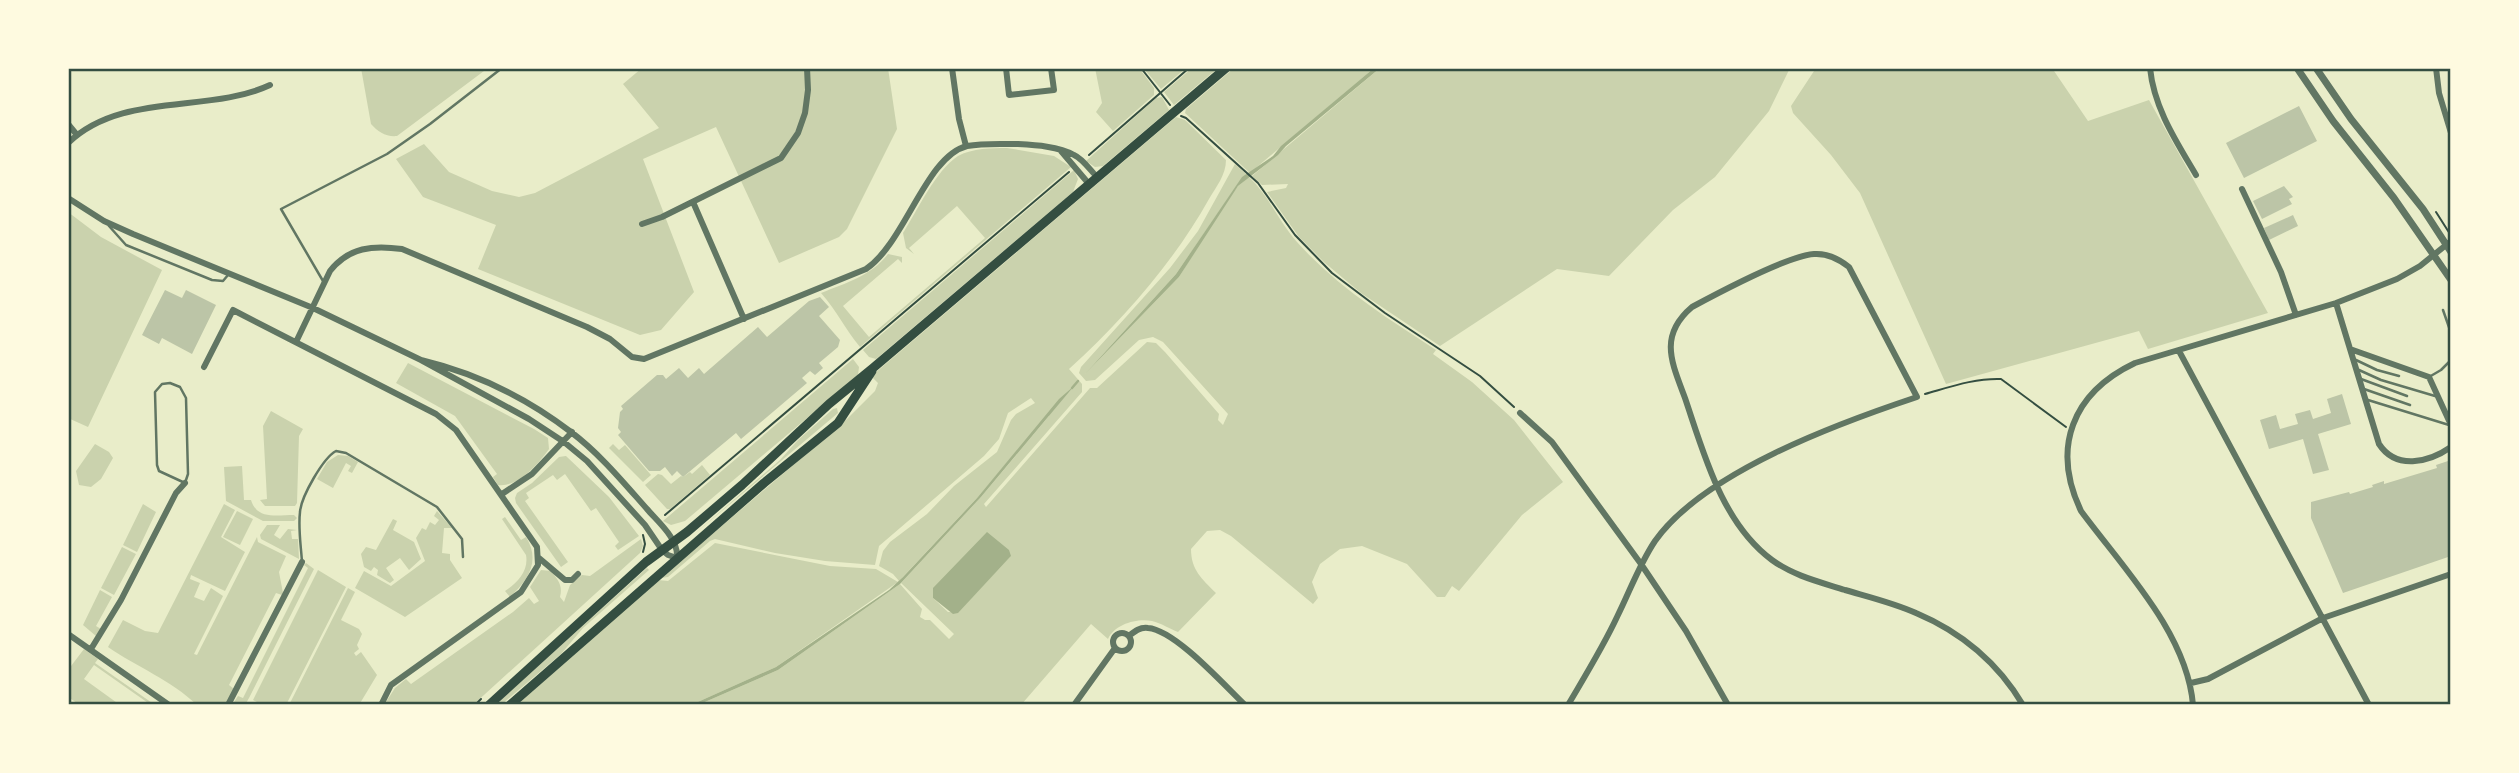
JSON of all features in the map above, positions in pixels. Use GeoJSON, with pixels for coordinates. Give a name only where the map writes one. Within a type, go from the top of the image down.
{"type":"FeatureCollection","features":[{"type":"Feature","properties":{"kind":"main road"},"geometry":{"type":"LineString","coordinates":[[489,705],[646,562],[743,485],[856,380],[1226,68]]}},
{"type":"Feature","properties":{"kind":"main road"},"geometry":{"type":"LineString","coordinates":[[510,705],[677,558],[838,423],[873,368]]}},
{"type":"Feature","properties":{"kind":"street"},"geometry":{"type":"LineString","coordinates":[[642,224],[773,164],[788,150],[798,133],[804,113],[808,90],[807,68]]}},
{"type":"Feature","properties":{"kind":"street"},"geometry":{"type":"LineString","coordinates":[[952,68],[959,119],[966,146]]}},
{"type":"Feature","properties":{"kind":"street"},"geometry":{"type":"LineString","coordinates":[[1006,68],[1009,95],[1054,90],[1051,68]]}},
{"type":"Feature","properties":{"kind":"street"},"geometry":{"type":"LineString","coordinates":[[2150,68],[2152,85],[2162,116],[2196,175]]}},
{"type":"Feature","properties":{"kind":"street"},"geometry":{"type":"LineString","coordinates":[[2297,68],[2451,280]]}},
{"type":"Feature","properties":{"kind":"street"},"geometry":{"type":"LineString","coordinates":[[2193,705],[2191,683],[2170,630],[2081,511],[2068,478],[2067,451],[2070,431],[2078,411],[2092,392],[2118,371],[2149,358],[2336,303],[2397,279],[2449,246],[2351,119],[2316,68]]}},
{"type":"Feature","properties":{"kind":"street"},"geometry":{"type":"LineString","coordinates":[[2436,68],[2439,93],[2451,133]]}},
{"type":"Feature","properties":{"kind":"street"},"geometry":{"type":"LineString","coordinates":[[68,143],[77,135],[120,115],[253,93],[270,85]]}},
{"type":"Feature","properties":{"kind":"street"},"geometry":{"type":"LineString","coordinates":[[68,124],[77,135]]}},
{"type":"Feature","properties":{"kind":"street"},"geometry":{"type":"LineString","coordinates":[[296,342],[336,264],[360,248],[379,245],[402,249],[597,331],[637,359],[652,356],[849,277],[872,265],[894,242],[931,177],[956,152],[966,146],[1023,145],[1061,151],[1073,154],[1097,177]]}},
{"type":"Feature","properties":{"kind":"street"},"geometry":{"type":"LineString","coordinates":[[1061,151],[1089,184]]}},
{"type":"Feature","properties":{"kind":"street"},"geometry":{"type":"LineString","coordinates":[[2242,190],[2281,272],[2296,315]]}},
{"type":"Feature","properties":{"kind":"street"},"geometry":{"type":"LineString","coordinates":[[68,198],[104,221],[313,308],[500,402],[564,442],[605,479],[662,550],[677,558],[674,541],[610,468],[572,432],[501,389],[449,367],[421,360]]}},
{"type":"Feature","properties":{"kind":"street"},"geometry":{"type":"LineString","coordinates":[[694,202],[744,319]]}},
{"type":"Feature","properties":{"kind":"street"},"geometry":{"type":"LineString","coordinates":[[1567,705],[1617,618],[1641,564],[1657,538],[1696,500],[1718,487],[1782,450],[1840,423],[1917,397],[1849,267],[1839,259],[1811,254],[1783,264],[1692,307],[1681,317],[1669,345],[1677,375],[1718,487],[1738,522],[1770,559],[1796,575],[1916,612],[1943,627],[1971,644],[1991,662],[2023,705]]}},
{"type":"Feature","properties":{"kind":"street"},"geometry":{"type":"LineString","coordinates":[[2336,303],[2379,444],[2391,458],[2408,463],[2451,447]]}},
{"type":"Feature","properties":{"kind":"street"},"geometry":{"type":"LineString","coordinates":[[204,367],[233,310],[446,421],[459,434],[537,547],[539,558],[535,572],[521,592],[391,685],[381,705]]}},
{"type":"Feature","properties":{"kind":"street"},"geometry":{"type":"LineString","coordinates":[[2350,349],[2429,377],[2451,425]]}},
{"type":"Feature","properties":{"kind":"street"},"geometry":{"type":"LineString","coordinates":[[2179,351],[2369,705]]}},
{"type":"Feature","properties":{"kind":"street"},"geometry":{"type":"LineString","coordinates":[[1520,413],[1552,443],[1641,564],[1686,631],[1728,705]]}},
{"type":"Feature","properties":{"kind":"street"},"geometry":{"type":"LineString","coordinates":[[502,494],[532,474],[572,432]]}},
{"type":"Feature","properties":{"kind":"street"},"geometry":{"type":"LineString","coordinates":[[91,649],[121,600],[176,493],[185,483]]}},
{"type":"Feature","properties":{"kind":"street"},"geometry":{"type":"LineString","coordinates":[[539,558],[565,580],[572,580],[578,574]]}},
{"type":"Feature","properties":{"kind":"street"},"geometry":{"type":"LineString","coordinates":[[228,705],[302,562]]}},
{"type":"Feature","properties":{"kind":"street"},"geometry":{"type":"LineString","coordinates":[[2191,683],[2208,679],[2323,618],[2451,573]]}},
{"type":"Feature","properties":{"kind":"street"},"geometry":{"type":"LineString","coordinates":[[1129,636],[1140,628],[1166,633],[1245,705]]}},
{"type":"Feature","properties":{"kind":"street"},"geometry":{"type":"LineString","coordinates":[[1124,633],[1129,636],[1129,648],[1121,651],[1115,648],[1113,640],[1116,635],[1124,633]]}},
{"type":"Feature","properties":{"kind":"street"},"geometry":{"type":"LineString","coordinates":[[68,634],[169,705]]}},
{"type":"Feature","properties":{"kind":"street"},"geometry":{"type":"LineString","coordinates":[[1074,705],[1115,648]]}},
{"type":"Feature","properties":{"kind":"lane"},"geometry":{"type":"LineString","coordinates":[[325,284],[281,209],[387,154],[502,68]]}},
{"type":"Feature","properties":{"kind":"lane"},"geometry":{"type":"LineString","coordinates":[[104,221],[126,245],[212,280],[223,281],[230,273]]}},
{"type":"Feature","properties":{"kind":"lane"},"geometry":{"type":"LineString","coordinates":[[2443,310],[2451,333]]}},
{"type":"Feature","properties":{"kind":"lane"},"geometry":{"type":"LineString","coordinates":[[2353,359],[2399,376]]}},
{"type":"Feature","properties":{"kind":"lane"},"geometry":{"type":"LineString","coordinates":[[2429,377],[2451,360]]}},
{"type":"Feature","properties":{"kind":"lane"},"geometry":{"type":"LineString","coordinates":[[2356,368],[2381,380],[2439,398]]}},
{"type":"Feature","properties":{"kind":"lane"},"geometry":{"type":"LineString","coordinates":[[2359,378],[2385,390],[2407,396]]}},
{"type":"Feature","properties":{"kind":"lane"},"geometry":{"type":"LineString","coordinates":[[170,383],[180,387],[186,398],[188,474],[185,483],[159,471],[157,465],[155,392],[162,384],[170,383]]}},
{"type":"Feature","properties":{"kind":"lane"},"geometry":{"type":"LineString","coordinates":[[2362,388],[2410,405]]}},
{"type":"Feature","properties":{"kind":"lane"},"geometry":{"type":"LineString","coordinates":[[2365,399],[2451,425]]}},
{"type":"Feature","properties":{"kind":"lane"},"geometry":{"type":"LineString","coordinates":[[302,562],[299,525],[301,506],[325,461],[336,451],[346,453],[437,507],[462,539],[463,557]]}},
{"type":"Feature","properties":{"kind":"path"},"geometry":{"type":"LineString","coordinates":[[1141,68],[1176,110],[1253,178],[1295,235],[1332,273],[1385,313],[1488,382],[1520,413]]}},
{"type":"Feature","properties":{"kind":"path"},"geometry":{"type":"LineString","coordinates":[[1082,161],[1189,68]]}},
{"type":"Feature","properties":{"kind":"path"},"geometry":{"type":"LineString","coordinates":[[659,523],[667,513],[1075,167]]}},
{"type":"Feature","properties":{"kind":"path"},"geometry":{"type":"LineString","coordinates":[[1917,397],[1988,378],[2001,379],[2070,431]]}},
{"type":"Feature","properties":{"kind":"path"},"geometry":{"type":"LineString","coordinates":[[642,536],[649,531]]}},
{"type":"Feature","properties":{"kind":"shaded area"},"geometry":{"type":"Polygon","coordinates":[[[361,68],[488,68],[397,136],[393,136],[382,133],[371,124],[361,68]]]}},
{"type":"Feature","properties":{"kind":"shaded area"},"geometry":{"type":"Polygon","coordinates":[[[642,68],[888,68],[897,129],[847,229],[839,237],[779,263],[716,127],[643,159],[694,292],[661,330],[640,335],[478,269],[496,225],[423,197],[396,159],[424,144],[449,172],[492,191],[519,197],[535,193],[659,128],[623,84],[642,68]]]}},
{"type":"Feature","properties":{"kind":"shaded area"},"geometry":{"type":"Polygon","coordinates":[[[1095,68],[1186,68],[1161,89],[1145,70],[1142,72],[1154,88],[1154,95],[1113,131],[1096,112],[1102,103],[1095,68]]]}},
{"type":"Feature","properties":{"kind":"shaded area"},"geometry":{"type":"Polygon","coordinates":[[[1192,68],[1218,68],[1174,105],[1164,92],[1192,68]]]}},
{"type":"Feature","properties":{"kind":"shaded area"},"geometry":{"type":"Polygon","coordinates":[[[1234,68],[1374,68],[1250,173],[1185,113],[1186,109],[1234,68]]]}},
{"type":"Feature","properties":{"kind":"shaded area"},"geometry":{"type":"Polygon","coordinates":[[[1374,68],[1380,68],[1238,186],[1179,277],[1085,374],[1176,274],[1242,177],[1273,156],[1281,146],[1374,68]]]}},
{"type":"Feature","properties":{"kind":"shaded area"},"geometry":{"type":"Polygon","coordinates":[[[1380,68],[1790,68],[1769,111],[1715,177],[1673,210],[1609,276],[1557,269],[1440,346],[1361,293],[1299,237],[1267,192],[1286,188],[1288,184],[1262,185],[1252,176],[1380,68]]]}},
{"type":"Feature","properties":{"kind":"shaded area"},"geometry":{"type":"Polygon","coordinates":[[[1816,68],[2052,68],[2088,121],[2149,100],[2268,313],[2148,349],[2139,331],[1946,384],[1860,193],[1831,155],[1793,113],[1791,106],[1816,68]]]}},
{"type":"Feature","properties":{"kind":"shaded area"},"geometry":{"type":"Polygon","coordinates":[[[1162,97],[1169,110],[1103,166],[1095,167],[1086,161],[1156,98],[1162,97]]]}},
{"type":"Feature","properties":{"kind":"shaded area"},"geometry":{"type":"Polygon","coordinates":[[[1176,117],[1185,120],[1226,160],[1220,181],[1180,246],[1146,290],[1109,331],[1069,369],[1082,384],[1082,392],[984,504],[986,507],[1090,388],[1097,388],[1147,342],[1156,343],[1165,352],[1219,414],[1218,420],[1223,425],[1228,414],[1163,342],[1153,337],[1139,340],[1095,380],[1086,381],[1079,373],[1081,367],[1170,268],[1198,231],[1235,164],[1247,175],[1242,178],[1176,274],[1085,374],[1179,277],[1221,209],[1238,186],[1249,177],[1312,258],[1363,300],[1436,350],[1433,354],[1472,382],[1514,420],[1563,482],[1522,515],[1459,591],[1452,586],[1445,597],[1437,597],[1407,564],[1362,546],[1340,549],[1320,564],[1312,582],[1318,598],[1313,604],[1231,536],[1220,530],[1207,531],[1191,549],[1193,563],[1198,574],[1216,593],[1178,632],[1155,622],[1140,620],[1121,626],[1108,639],[1091,624],[1021,705],[698,705],[778,670],[900,584],[922,609],[920,617],[930,620],[949,639],[954,634],[901,583],[981,497],[1049,416],[1047,415],[977,498],[899,581],[879,566],[883,551],[890,542],[927,514],[954,486],[997,452],[1011,420],[1035,403],[1031,398],[1008,413],[999,439],[984,456],[879,546],[875,565],[775,553],[715,539],[668,577],[661,578],[847,419],[875,391],[878,383],[872,377],[1176,117]],[[1011,556],[933,598],[948,612],[958,612],[1011,556]]]}},
{"type":"Feature","properties":{"kind":"shaded area"},"geometry":{"type":"Polygon","coordinates":[[[1007,148],[1054,156],[1071,167],[860,347],[821,293],[866,273],[888,254],[902,257],[902,263],[898,259],[843,306],[869,337],[985,238],[957,206],[909,248],[914,254],[906,248],[903,233],[942,171],[964,153],[1007,148]]]}},
{"type":"Feature","properties":{"kind":"shaded area"},"geometry":{"type":"Polygon","coordinates":[[[1074,170],[1078,179],[1073,192],[876,359],[869,357],[863,350],[1074,170]]]}},
{"type":"Feature","properties":{"kind":"shaded area"},"geometry":{"type":"Polygon","coordinates":[[[68,212],[101,237],[162,270],[88,427],[68,418],[68,212]]]}},
{"type":"Feature","properties":{"kind":"shaded area"},"geometry":{"type":"Polygon","coordinates":[[[853,359],[859,367],[858,375],[685,521],[671,525],[663,521],[853,359]]]}},
{"type":"Feature","properties":{"kind":"shaded area"},"geometry":{"type":"Polygon","coordinates":[[[408,363],[534,429],[548,438],[549,449],[520,479],[506,485],[498,485],[493,477],[497,474],[455,416],[396,383],[408,363]]]}},
{"type":"Feature","properties":{"kind":"shaded area"},"geometry":{"type":"Polygon","coordinates":[[[1074,386],[981,497],[900,584],[778,670],[698,705],[691,705],[776,667],[889,590],[977,498],[1059,399],[1074,386]]]}},
{"type":"Feature","properties":{"kind":"shaded area"},"geometry":{"type":"Polygon","coordinates":[[[837,408],[838,413],[691,537],[780,460],[833,409],[837,408]]]}},
{"type":"Feature","properties":{"kind":"shaded area"},"geometry":{"type":"Polygon","coordinates":[[[271,411],[303,429],[299,436],[295,506],[265,506],[260,500],[267,499],[263,426],[271,411]]]}},
{"type":"Feature","properties":{"kind":"shaded area"},"geometry":{"type":"Polygon","coordinates":[[[95,444],[109,452],[113,458],[101,479],[91,487],[79,485],[76,471],[95,444]]]}},
{"type":"Feature","properties":{"kind":"shaded area"},"geometry":{"type":"Polygon","coordinates":[[[613,444],[619,450],[625,445],[651,475],[643,482],[609,448],[613,444]]]}},
{"type":"Feature","properties":{"kind":"shaded area"},"geometry":{"type":"Polygon","coordinates":[[[338,455],[348,456],[358,462],[352,473],[348,471],[351,466],[346,463],[333,488],[317,479],[327,462],[338,455]]]}},
{"type":"Feature","properties":{"kind":"shaded area"},"geometry":{"type":"Polygon","coordinates":[[[566,456],[609,497],[639,536],[618,550],[615,546],[619,542],[596,508],[591,511],[565,474],[557,480],[553,475],[526,493],[529,498],[525,501],[568,562],[561,567],[515,498],[517,493],[532,483],[559,457],[566,456]]]}},
{"type":"Feature","properties":{"kind":"shaded area"},"geometry":{"type":"Polygon","coordinates":[[[702,465],[710,475],[670,509],[645,485],[658,474],[671,484],[681,476],[690,472],[692,474],[702,465]]]}},
{"type":"Feature","properties":{"kind":"shaded area"},"geometry":{"type":"Polygon","coordinates":[[[242,466],[244,500],[251,500],[263,514],[294,515],[297,518],[294,521],[263,521],[226,501],[224,467],[242,466]]]}},
{"type":"Feature","properties":{"kind":"shaded area"},"geometry":{"type":"Polygon","coordinates":[[[143,504],[156,512],[137,552],[123,545],[143,504]]]}},
{"type":"Feature","properties":{"kind":"shaded area"},"geometry":{"type":"Polygon","coordinates":[[[224,504],[235,510],[221,537],[245,552],[225,591],[191,575],[190,579],[200,583],[194,597],[204,601],[211,588],[223,596],[194,654],[197,655],[257,537],[258,542],[286,556],[279,572],[283,593],[276,593],[229,685],[234,689],[225,705],[197,705],[165,681],[108,647],[123,620],[145,631],[158,633],[224,504]]]}},
{"type":"Feature","properties":{"kind":"shaded area"},"geometry":{"type":"Polygon","coordinates":[[[237,511],[253,519],[240,545],[223,537],[237,511]]]}},
{"type":"Feature","properties":{"kind":"shaded area"},"geometry":{"type":"Polygon","coordinates":[[[437,511],[452,528],[444,528],[442,553],[450,554],[450,560],[462,578],[405,617],[355,588],[364,571],[391,586],[425,561],[416,538],[422,528],[426,530],[430,522],[435,525],[439,520],[434,516],[437,511]]]}},
{"type":"Feature","properties":{"kind":"shaded area"},"geometry":{"type":"Polygon","coordinates":[[[505,517],[521,540],[526,537],[532,554],[527,577],[510,597],[505,591],[521,576],[526,566],[526,555],[502,519],[505,517]]]}},
{"type":"Feature","properties":{"kind":"shaded area"},"geometry":{"type":"Polygon","coordinates":[[[393,519],[397,521],[393,530],[414,542],[421,559],[409,570],[400,558],[386,568],[394,580],[390,583],[377,575],[378,570],[374,567],[371,571],[364,567],[361,554],[366,547],[376,550],[393,519]]]}},
{"type":"Feature","properties":{"kind":"shaded area"},"geometry":{"type":"Polygon","coordinates":[[[267,525],[280,525],[274,535],[280,539],[288,529],[297,530],[291,531],[292,539],[298,539],[299,559],[261,539],[260,535],[267,525]]]}},
{"type":"Feature","properties":{"kind":"shaded area"},"geometry":{"type":"Polygon","coordinates":[[[987,532],[1009,550],[1011,556],[958,613],[953,614],[933,598],[933,588],[987,532]]]}},
{"type":"Feature","properties":{"kind":"shaded area"},"geometry":{"type":"Polygon","coordinates":[[[641,539],[643,546],[640,553],[473,705],[384,705],[395,688],[406,679],[411,684],[529,598],[534,604],[539,601],[530,587],[541,570],[551,571],[556,577],[560,586],[560,597],[564,602],[570,585],[582,575],[590,576],[641,539]]]}},
{"type":"Feature","properties":{"kind":"shaded area"},"geometry":{"type":"Polygon","coordinates":[[[715,543],[830,566],[876,569],[898,582],[776,667],[691,705],[517,705],[658,580],[668,581],[715,543]]]}},
{"type":"Feature","properties":{"kind":"shaded area"},"geometry":{"type":"Polygon","coordinates":[[[122,547],[136,554],[114,595],[101,588],[122,547]]]}},
{"type":"Feature","properties":{"kind":"shaded area"},"geometry":{"type":"Polygon","coordinates":[[[306,563],[314,569],[249,698],[245,705],[232,705],[238,696],[243,698],[308,568],[304,565],[306,563]]]}},
{"type":"Feature","properties":{"kind":"shaded area"},"geometry":{"type":"Polygon","coordinates":[[[647,568],[649,570],[583,628],[561,654],[501,705],[495,705],[647,568]]]}},
{"type":"Feature","properties":{"kind":"shaded area"},"geometry":{"type":"Polygon","coordinates":[[[318,570],[346,587],[286,705],[263,705],[253,700],[318,570]]]}},
{"type":"Feature","properties":{"kind":"shaded area"},"geometry":{"type":"Polygon","coordinates":[[[348,588],[355,592],[341,620],[359,629],[362,634],[357,645],[359,649],[354,653],[356,656],[361,652],[377,675],[359,705],[289,705],[348,588]]]}},
{"type":"Feature","properties":{"kind":"shaded area"},"geometry":{"type":"Polygon","coordinates":[[[100,590],[112,597],[96,626],[101,629],[96,636],[83,625],[100,590]]]}},
{"type":"Feature","properties":{"kind":"shaded area"},"geometry":{"type":"Polygon","coordinates":[[[84,649],[98,659],[95,663],[155,705],[151,705],[94,665],[84,679],[120,705],[80,705],[68,697],[68,670],[84,649]]]}},
{"type":"Feature","properties":{"kind":"building"},"geometry":{"type":"Polygon","coordinates":[[[2299,106],[2317,141],[2244,178],[2226,143],[2299,106]]]}},
{"type":"Feature","properties":{"kind":"building"},"geometry":{"type":"Polygon","coordinates":[[[2284,186],[2293,197],[2289,199],[2292,204],[2262,219],[2253,201],[2284,186]]]}},
{"type":"Feature","properties":{"kind":"building"},"geometry":{"type":"Polygon","coordinates":[[[2293,215],[2298,226],[2269,240],[2264,228],[2293,215]]]}},
{"type":"Feature","properties":{"kind":"building"},"geometry":{"type":"Polygon","coordinates":[[[165,290],[182,298],[186,290],[216,305],[192,354],[162,338],[159,344],[142,335],[165,290]]]}},
{"type":"Feature","properties":{"kind":"building"},"geometry":{"type":"Polygon","coordinates":[[[820,297],[829,307],[819,316],[840,340],[838,347],[819,363],[823,368],[815,375],[810,371],[802,378],[807,383],[741,439],[736,433],[683,477],[677,471],[672,476],[665,467],[660,471],[649,471],[618,435],[621,432],[618,428],[620,412],[623,409],[621,406],[657,375],[663,375],[666,379],[679,368],[688,378],[699,368],[704,374],[758,327],[767,337],[809,301],[820,297]]]}},
{"type":"Feature","properties":{"kind":"building"},"geometry":{"type":"Polygon","coordinates":[[[2342,394],[2351,424],[2318,434],[2329,470],[2313,474],[2303,439],[2269,449],[2260,420],[2276,415],[2280,429],[2298,424],[2295,414],[2310,410],[2313,419],[2331,413],[2327,399],[2342,394]]]}},
{"type":"Feature","properties":{"kind":"building"},"geometry":{"type":"Polygon","coordinates":[[[2451,460],[2451,556],[2343,593],[2311,518],[2311,502],[2349,492],[2350,494],[2384,481],[2384,484],[2437,468],[2436,465],[2451,460]]]}},
{"type":"Feature","properties":{"kind":"waterway"},"geometry":{"type":"LineString","coordinates":[[1072,388],[1078,381]]}}]}
